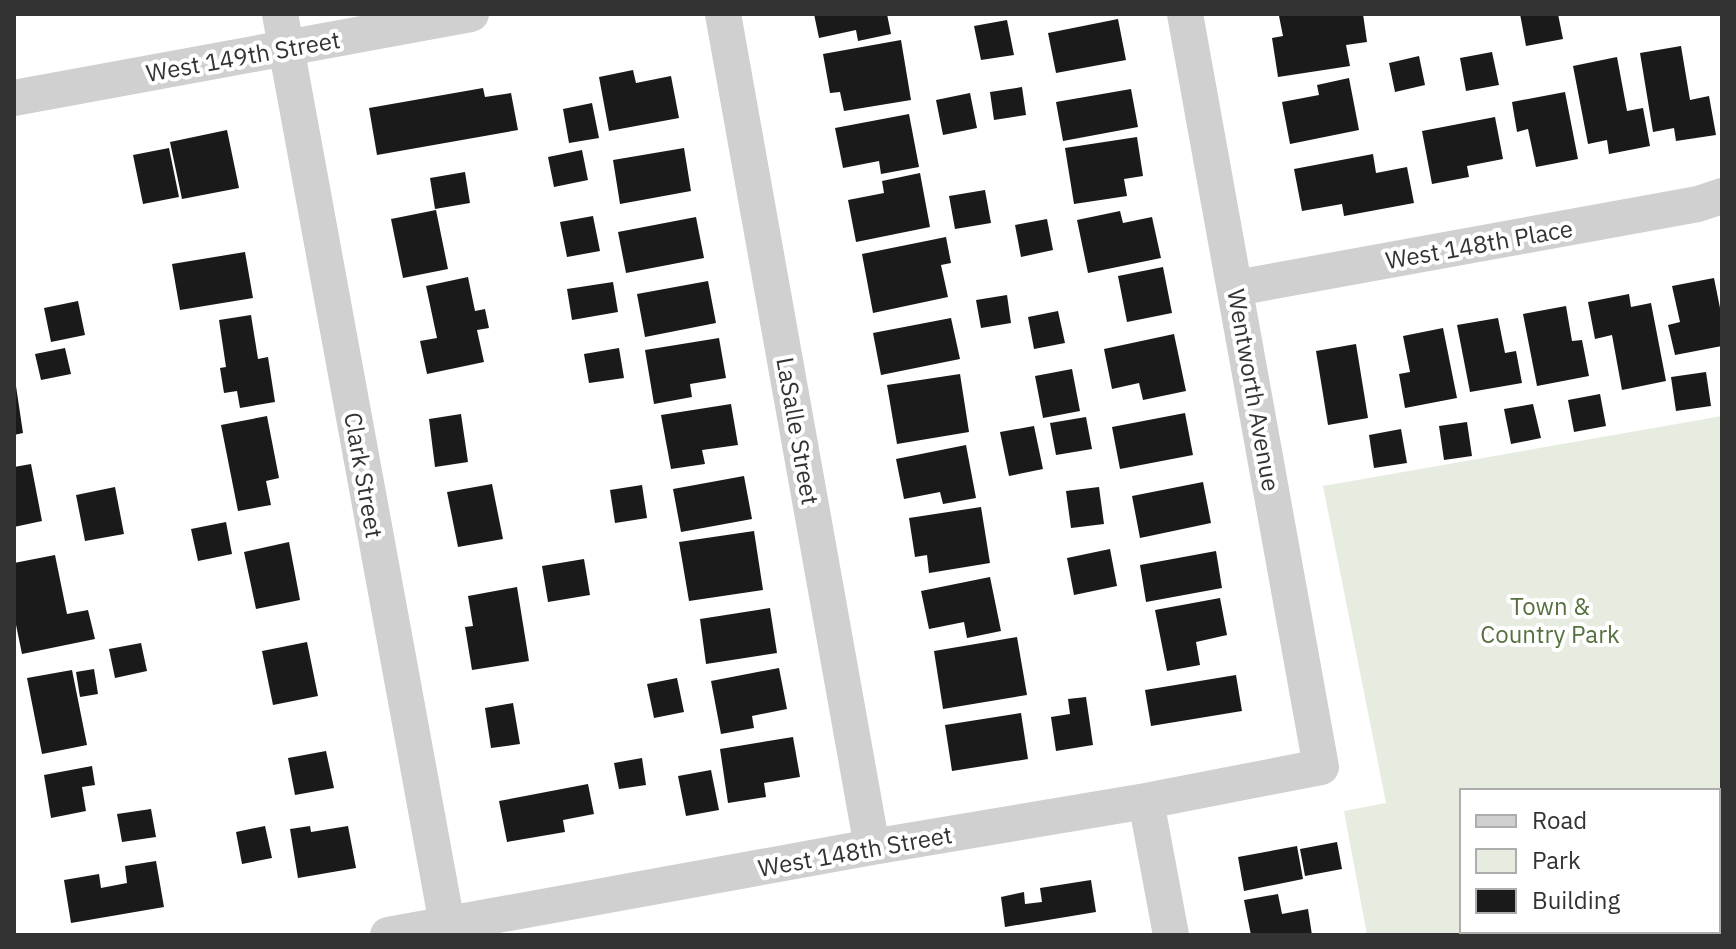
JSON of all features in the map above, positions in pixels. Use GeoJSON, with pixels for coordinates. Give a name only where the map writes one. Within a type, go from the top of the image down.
{"type":"FeatureCollection","features":[{"type":"Feature","properties":{"kind":"street","name":"West 149th Street"},"geometry":{"type":"LineString","coordinates":[[14,98],[283,31],[471,14]]}},
{"type":"Feature","properties":{"kind":"street","name":"LaSalle Street"},"geometry":{"type":"LineString","coordinates":[[723,14],[872,847]]}},
{"type":"Feature","properties":{"kind":"street","name":"Wentworth Avenue"},"geometry":{"type":"LineString","coordinates":[[1185,14],[1321,767]]}},
{"type":"Feature","properties":{"kind":"street","name":"Clark Street"},"geometry":{"type":"LineString","coordinates":[[283,31],[448,930]]}},
{"type":"Feature","properties":{"kind":"street","name":"West 148th Place"},"geometry":{"type":"LineString","coordinates":[[1236,288],[1698,204],[1722,196]]}},
{"type":"Feature","properties":{"kind":"street","name":"West 148th Street"},"geometry":{"type":"LineString","coordinates":[[388,935],[448,930],[872,847],[1146,801],[1321,767]]}},
{"type":"Feature","properties":{"kind":"street"},"geometry":{"type":"LineString","coordinates":[[1146,801],[1171,935]]}},
{"type":"Feature","properties":{"kind":"green space","name":"Town & Country Park"},"geometry":{"type":"Polygon","coordinates":[[[1722,416],[1722,935],[1367,935],[1344,811],[1386,803],[1323,486],[1722,416]]]}},
{"type":"Feature","properties":{"kind":"building"},"geometry":{"type":"Polygon","coordinates":[[[814,14],[887,14],[891,34],[858,41],[856,30],[819,38],[814,14]]]}},
{"type":"Feature","properties":{"kind":"building"},"geometry":{"type":"Polygon","coordinates":[[[1363,14],[1367,42],[1346,45],[1350,66],[1278,77],[1272,38],[1283,36],[1279,16],[1363,14]]]}},
{"type":"Feature","properties":{"kind":"building"},"geometry":{"type":"Polygon","coordinates":[[[1520,14],[1558,14],[1563,39],[1526,46],[1520,14]]]}},
{"type":"Feature","properties":{"kind":"building"},"geometry":{"type":"Polygon","coordinates":[[[1118,19],[1126,60],[1056,73],[1048,33],[1118,19]]]}},
{"type":"Feature","properties":{"kind":"building"},"geometry":{"type":"Polygon","coordinates":[[[1007,20],[1014,55],[981,60],[974,26],[1007,20]]]}},
{"type":"Feature","properties":{"kind":"building"},"geometry":{"type":"Polygon","coordinates":[[[901,40],[911,100],[844,111],[840,92],[830,93],[823,54],[901,40]]]}},
{"type":"Feature","properties":{"kind":"building"},"geometry":{"type":"Polygon","coordinates":[[[1681,46],[1690,100],[1709,96],[1716,135],[1676,141],[1674,128],[1653,132],[1640,53],[1681,46]]]}},
{"type":"Feature","properties":{"kind":"building"},"geometry":{"type":"Polygon","coordinates":[[[1492,52],[1499,85],[1466,91],[1460,58],[1492,52]]]}},
{"type":"Feature","properties":{"kind":"building"},"geometry":{"type":"Polygon","coordinates":[[[1419,56],[1425,85],[1395,92],[1389,63],[1419,56]]]}},
{"type":"Feature","properties":{"kind":"building"},"geometry":{"type":"Polygon","coordinates":[[[1617,57],[1627,111],[1643,108],[1650,146],[1609,154],[1607,140],[1588,144],[1573,66],[1617,57]]]}},
{"type":"Feature","properties":{"kind":"building"},"geometry":{"type":"Polygon","coordinates":[[[633,70],[636,83],[671,76],[679,118],[609,131],[599,77],[633,70]]]}},
{"type":"Feature","properties":{"kind":"building"},"geometry":{"type":"Polygon","coordinates":[[[1349,78],[1359,130],[1290,144],[1282,102],[1319,95],[1317,85],[1349,78]]]}},
{"type":"Feature","properties":{"kind":"building"},"geometry":{"type":"Polygon","coordinates":[[[1022,87],[1026,115],[994,120],[990,92],[1022,87]]]}},
{"type":"Feature","properties":{"kind":"building"},"geometry":{"type":"Polygon","coordinates":[[[483,88],[485,97],[511,93],[518,130],[377,155],[369,108],[483,88]]]}},
{"type":"Feature","properties":{"kind":"building"},"geometry":{"type":"Polygon","coordinates":[[[1131,89],[1138,127],[1063,141],[1056,102],[1131,89]]]}},
{"type":"Feature","properties":{"kind":"building"},"geometry":{"type":"Polygon","coordinates":[[[1565,92],[1578,159],[1536,167],[1528,129],[1517,132],[1512,102],[1565,92]]]}},
{"type":"Feature","properties":{"kind":"building"},"geometry":{"type":"Polygon","coordinates":[[[970,93],[977,128],[943,135],[936,100],[970,93]]]}},
{"type":"Feature","properties":{"kind":"building"},"geometry":{"type":"Polygon","coordinates":[[[592,103],[599,138],[569,143],[563,109],[592,103]]]}},
{"type":"Feature","properties":{"kind":"building"},"geometry":{"type":"Polygon","coordinates":[[[909,114],[919,167],[881,174],[879,161],[843,168],[835,128],[909,114]]]}},
{"type":"Feature","properties":{"kind":"building"},"geometry":{"type":"Polygon","coordinates":[[[1495,117],[1503,159],[1467,166],[1469,177],[1432,184],[1422,131],[1495,117]]]}},
{"type":"Feature","properties":{"kind":"building"},"geometry":{"type":"Polygon","coordinates":[[[227,130],[239,188],[182,199],[170,142],[227,130]]]}},
{"type":"Feature","properties":{"kind":"building"},"geometry":{"type":"Polygon","coordinates":[[[1137,137],[1143,176],[1124,179],[1127,196],[1074,204],[1065,148],[1137,137]]]}},
{"type":"Feature","properties":{"kind":"building"},"geometry":{"type":"Polygon","coordinates":[[[169,148],[179,197],[143,204],[133,155],[169,148]]]}},
{"type":"Feature","properties":{"kind":"building"},"geometry":{"type":"Polygon","coordinates":[[[684,148],[691,191],[620,204],[613,160],[684,148]]]}},
{"type":"Feature","properties":{"kind":"building"},"geometry":{"type":"Polygon","coordinates":[[[582,150],[588,180],[554,187],[548,157],[582,150]]]}},
{"type":"Feature","properties":{"kind":"building"},"geometry":{"type":"Polygon","coordinates":[[[1373,154],[1376,173],[1407,167],[1414,203],[1344,216],[1342,204],[1302,211],[1294,169],[1373,154]]]}},
{"type":"Feature","properties":{"kind":"building"},"geometry":{"type":"Polygon","coordinates":[[[465,172],[470,203],[435,209],[430,178],[465,172]]]}},
{"type":"Feature","properties":{"kind":"building"},"geometry":{"type":"Polygon","coordinates":[[[920,173],[930,227],[856,242],[848,200],[884,193],[882,181],[920,173]]]}},
{"type":"Feature","properties":{"kind":"building"},"geometry":{"type":"Polygon","coordinates":[[[985,190],[991,223],[955,229],[949,196],[985,190]]]}},
{"type":"Feature","properties":{"kind":"building"},"geometry":{"type":"Polygon","coordinates":[[[436,210],[448,269],[403,278],[391,219],[436,210]]]}},
{"type":"Feature","properties":{"kind":"building"},"geometry":{"type":"Polygon","coordinates":[[[1120,211],[1123,223],[1152,217],[1161,258],[1088,273],[1077,220],[1120,211]]]}},
{"type":"Feature","properties":{"kind":"building"},"geometry":{"type":"Polygon","coordinates":[[[593,216],[600,251],[567,257],[560,222],[593,216]]]}},
{"type":"Feature","properties":{"kind":"building"},"geometry":{"type":"Polygon","coordinates":[[[696,217],[704,258],[626,273],[618,232],[696,217]]]}},
{"type":"Feature","properties":{"kind":"building"},"geometry":{"type":"Polygon","coordinates":[[[1047,219],[1053,250],[1021,257],[1015,225],[1047,219]]]}},
{"type":"Feature","properties":{"kind":"building"},"geometry":{"type":"Polygon","coordinates":[[[946,237],[951,263],[941,265],[948,297],[873,313],[862,254],[946,237]]]}},
{"type":"Feature","properties":{"kind":"building"},"geometry":{"type":"Polygon","coordinates":[[[245,252],[253,298],[180,310],[172,264],[245,252]]]}},
{"type":"Feature","properties":{"kind":"building"},"geometry":{"type":"Polygon","coordinates":[[[1163,267],[1172,313],[1127,322],[1118,276],[1163,267]]]}},
{"type":"Feature","properties":{"kind":"building"},"geometry":{"type":"Polygon","coordinates":[[[468,277],[475,311],[485,309],[489,328],[477,330],[484,362],[427,374],[420,341],[437,338],[426,286],[468,277]]]}},
{"type":"Feature","properties":{"kind":"building"},"geometry":{"type":"Polygon","coordinates":[[[1714,278],[1722,318],[1722,346],[1675,355],[1668,325],[1680,322],[1672,286],[1714,278]]]}},
{"type":"Feature","properties":{"kind":"building"},"geometry":{"type":"Polygon","coordinates":[[[708,281],[716,323],[645,337],[637,294],[708,281]]]}},
{"type":"Feature","properties":{"kind":"building"},"geometry":{"type":"Polygon","coordinates":[[[613,282],[618,312],[572,320],[567,289],[613,282]]]}},
{"type":"Feature","properties":{"kind":"building"},"geometry":{"type":"Polygon","coordinates":[[[1629,294],[1631,307],[1651,303],[1666,381],[1622,390],[1612,335],[1595,339],[1588,302],[1629,294]]]}},
{"type":"Feature","properties":{"kind":"building"},"geometry":{"type":"Polygon","coordinates":[[[1007,295],[1011,323],[981,328],[976,300],[1007,295]]]}},
{"type":"Feature","properties":{"kind":"building"},"geometry":{"type":"Polygon","coordinates":[[[78,301],[85,335],[51,342],[44,308],[78,301]]]}},
{"type":"Feature","properties":{"kind":"building"},"geometry":{"type":"Polygon","coordinates":[[[1566,306],[1572,341],[1582,340],[1589,376],[1537,386],[1523,314],[1566,306]]]}},
{"type":"Feature","properties":{"kind":"building"},"geometry":{"type":"Polygon","coordinates":[[[1058,311],[1065,343],[1034,349],[1028,317],[1058,311]]]}},
{"type":"Feature","properties":{"kind":"building"},"geometry":{"type":"Polygon","coordinates":[[[251,315],[258,359],[268,357],[275,402],[240,408],[237,391],[224,393],[220,368],[226,367],[219,320],[251,315]]]}},
{"type":"Feature","properties":{"kind":"building"},"geometry":{"type":"Polygon","coordinates":[[[951,318],[960,359],[881,375],[873,333],[951,318]]]}},
{"type":"Feature","properties":{"kind":"building"},"geometry":{"type":"Polygon","coordinates":[[[1498,318],[1505,353],[1516,351],[1522,383],[1470,392],[1457,325],[1498,318]]]}},
{"type":"Feature","properties":{"kind":"building"},"geometry":{"type":"Polygon","coordinates":[[[1443,328],[1457,398],[1405,408],[1399,374],[1410,372],[1403,336],[1443,328]]]}},
{"type":"Feature","properties":{"kind":"building"},"geometry":{"type":"Polygon","coordinates":[[[1174,334],[1186,391],[1143,400],[1139,383],[1112,389],[1104,349],[1174,334]]]}},
{"type":"Feature","properties":{"kind":"building"},"geometry":{"type":"Polygon","coordinates":[[[719,338],[726,378],[690,384],[692,397],[654,404],[645,350],[719,338]]]}},
{"type":"Feature","properties":{"kind":"building"},"geometry":{"type":"Polygon","coordinates":[[[1356,344],[1368,418],[1328,425],[1316,351],[1356,344]]]}},
{"type":"Feature","properties":{"kind":"building"},"geometry":{"type":"Polygon","coordinates":[[[65,348],[71,374],[41,380],[35,354],[65,348]]]}},
{"type":"Feature","properties":{"kind":"building"},"geometry":{"type":"Polygon","coordinates":[[[619,348],[624,378],[589,383],[584,354],[619,348]]]}},
{"type":"Feature","properties":{"kind":"building"},"geometry":{"type":"Polygon","coordinates":[[[1072,369],[1080,411],[1043,418],[1035,376],[1072,369]]]}},
{"type":"Feature","properties":{"kind":"building"},"geometry":{"type":"Polygon","coordinates":[[[1706,372],[1711,406],[1676,411],[1671,377],[1706,372]]]}},
{"type":"Feature","properties":{"kind":"building"},"geometry":{"type":"Polygon","coordinates":[[[960,374],[969,432],[897,444],[887,385],[960,374]]]}},
{"type":"Feature","properties":{"kind":"building"},"geometry":{"type":"Polygon","coordinates":[[[14,386],[23,433],[14,435],[14,386]]]}},
{"type":"Feature","properties":{"kind":"building"},"geometry":{"type":"Polygon","coordinates":[[[1600,394],[1606,426],[1574,432],[1568,400],[1600,394]]]}},
{"type":"Feature","properties":{"kind":"building"},"geometry":{"type":"Polygon","coordinates":[[[731,404],[738,445],[702,450],[705,464],[671,469],[661,415],[731,404]]]}},
{"type":"Feature","properties":{"kind":"building"},"geometry":{"type":"Polygon","coordinates":[[[1533,404],[1541,438],[1511,444],[1504,409],[1533,404]]]}},
{"type":"Feature","properties":{"kind":"building"},"geometry":{"type":"Polygon","coordinates":[[[1185,413],[1193,455],[1120,469],[1112,427],[1185,413]]]}},
{"type":"Feature","properties":{"kind":"building"},"geometry":{"type":"Polygon","coordinates":[[[461,414],[468,462],[435,467],[429,419],[461,414]]]}},
{"type":"Feature","properties":{"kind":"building"},"geometry":{"type":"Polygon","coordinates":[[[267,416],[279,478],[266,481],[271,505],[238,511],[221,425],[267,416]]]}},
{"type":"Feature","properties":{"kind":"building"},"geometry":{"type":"Polygon","coordinates":[[[1086,417],[1092,449],[1056,455],[1050,423],[1086,417]]]}},
{"type":"Feature","properties":{"kind":"building"},"geometry":{"type":"Polygon","coordinates":[[[1467,422],[1472,456],[1444,460],[1439,426],[1467,422]]]}},
{"type":"Feature","properties":{"kind":"building"},"geometry":{"type":"Polygon","coordinates":[[[1034,426],[1043,469],[1009,476],[1000,432],[1034,426]]]}},
{"type":"Feature","properties":{"kind":"building"},"geometry":{"type":"Polygon","coordinates":[[[1401,429],[1407,463],[1374,468],[1369,435],[1401,429]]]}},
{"type":"Feature","properties":{"kind":"building"},"geometry":{"type":"Polygon","coordinates":[[[966,445],[976,498],[943,504],[940,492],[904,499],[896,459],[966,445]]]}},
{"type":"Feature","properties":{"kind":"building"},"geometry":{"type":"Polygon","coordinates":[[[31,464],[42,521],[14,527],[14,467],[31,464]]]}},
{"type":"Feature","properties":{"kind":"building"},"geometry":{"type":"Polygon","coordinates":[[[744,476],[752,519],[681,532],[673,489],[744,476]]]}},
{"type":"Feature","properties":{"kind":"building"},"geometry":{"type":"Polygon","coordinates":[[[1203,482],[1211,523],[1140,538],[1132,496],[1203,482]]]}},
{"type":"Feature","properties":{"kind":"building"},"geometry":{"type":"Polygon","coordinates":[[[492,484],[503,539],[458,547],[447,492],[492,484]]]}},
{"type":"Feature","properties":{"kind":"building"},"geometry":{"type":"Polygon","coordinates":[[[642,485],[647,518],[615,523],[610,490],[642,485]]]}},
{"type":"Feature","properties":{"kind":"building"},"geometry":{"type":"Polygon","coordinates":[[[115,487],[124,534],[85,541],[76,495],[115,487]]]}},
{"type":"Feature","properties":{"kind":"building"},"geometry":{"type":"Polygon","coordinates":[[[1099,487],[1104,524],[1071,528],[1066,491],[1099,487]]]}},
{"type":"Feature","properties":{"kind":"building"},"geometry":{"type":"Polygon","coordinates":[[[981,507],[990,563],[929,573],[927,555],[915,557],[909,518],[981,507]]]}},
{"type":"Feature","properties":{"kind":"building"},"geometry":{"type":"Polygon","coordinates":[[[226,522],[232,554],[198,561],[191,529],[226,522]]]}},
{"type":"Feature","properties":{"kind":"building"},"geometry":{"type":"Polygon","coordinates":[[[754,531],[763,590],[689,601],[679,542],[754,531]]]}},
{"type":"Feature","properties":{"kind":"building"},"geometry":{"type":"Polygon","coordinates":[[[289,542],[300,600],[256,609],[244,552],[289,542]]]}},
{"type":"Feature","properties":{"kind":"building"},"geometry":{"type":"Polygon","coordinates":[[[1110,549],[1117,586],[1074,595],[1067,558],[1110,549]]]}},
{"type":"Feature","properties":{"kind":"building"},"geometry":{"type":"Polygon","coordinates":[[[1216,551],[1222,588],[1146,602],[1140,565],[1216,551]]]}},
{"type":"Feature","properties":{"kind":"building"},"geometry":{"type":"Polygon","coordinates":[[[55,555],[67,614],[88,610],[95,639],[22,654],[14,615],[14,563],[55,555]]]}},
{"type":"Feature","properties":{"kind":"building"},"geometry":{"type":"Polygon","coordinates":[[[584,559],[590,595],[548,602],[542,566],[584,559]]]}},
{"type":"Feature","properties":{"kind":"building"},"geometry":{"type":"Polygon","coordinates":[[[990,577],[1001,631],[967,638],[964,622],[929,629],[921,591],[990,577]]]}},
{"type":"Feature","properties":{"kind":"building"},"geometry":{"type":"Polygon","coordinates":[[[517,587],[529,661],[472,670],[465,627],[473,626],[468,596],[517,587]]]}},
{"type":"Feature","properties":{"kind":"building"},"geometry":{"type":"Polygon","coordinates":[[[1220,598],[1227,635],[1196,642],[1200,665],[1167,671],[1155,610],[1220,598]]]}},
{"type":"Feature","properties":{"kind":"building"},"geometry":{"type":"Polygon","coordinates":[[[770,608],[777,653],[706,664],[700,619],[770,608]]]}},
{"type":"Feature","properties":{"kind":"building"},"geometry":{"type":"Polygon","coordinates":[[[1017,637],[1027,695],[943,709],[934,651],[1017,637]]]}},
{"type":"Feature","properties":{"kind":"building"},"geometry":{"type":"Polygon","coordinates":[[[307,642],[318,696],[273,705],[262,651],[307,642]]]}},
{"type":"Feature","properties":{"kind":"building"},"geometry":{"type":"Polygon","coordinates":[[[141,643],[147,671],[115,678],[109,649],[141,643]]]}},
{"type":"Feature","properties":{"kind":"building"},"geometry":{"type":"Polygon","coordinates":[[[779,668],[787,709],[752,716],[754,728],[721,734],[711,681],[779,668]]]}},
{"type":"Feature","properties":{"kind":"building"},"geometry":{"type":"Polygon","coordinates":[[[94,669],[98,694],[80,697],[76,672],[94,669]]]}},
{"type":"Feature","properties":{"kind":"building"},"geometry":{"type":"Polygon","coordinates":[[[72,670],[87,745],[42,754],[27,678],[72,670]]]}},
{"type":"Feature","properties":{"kind":"building"},"geometry":{"type":"Polygon","coordinates":[[[1236,675],[1242,711],[1151,726],[1145,690],[1236,675]]]}},
{"type":"Feature","properties":{"kind":"building"},"geometry":{"type":"Polygon","coordinates":[[[677,678],[684,712],[654,718],[647,684],[677,678]]]}},
{"type":"Feature","properties":{"kind":"building"},"geometry":{"type":"Polygon","coordinates":[[[1086,697],[1093,745],[1056,751],[1051,717],[1070,714],[1068,699],[1086,697]]]}},
{"type":"Feature","properties":{"kind":"building"},"geometry":{"type":"Polygon","coordinates":[[[513,703],[520,744],[491,748],[485,708],[513,703]]]}},
{"type":"Feature","properties":{"kind":"building"},"geometry":{"type":"Polygon","coordinates":[[[1021,713],[1028,759],[952,771],[945,725],[1021,713]]]}},
{"type":"Feature","properties":{"kind":"building"},"geometry":{"type":"Polygon","coordinates":[[[793,737],[800,777],[764,783],[766,797],[728,803],[720,749],[793,737]]]}},
{"type":"Feature","properties":{"kind":"building"},"geometry":{"type":"Polygon","coordinates":[[[326,751],[334,788],[295,795],[288,758],[326,751]]]}},
{"type":"Feature","properties":{"kind":"building"},"geometry":{"type":"Polygon","coordinates":[[[642,758],[646,785],[619,789],[614,763],[642,758]]]}},
{"type":"Feature","properties":{"kind":"building"},"geometry":{"type":"Polygon","coordinates":[[[92,766],[95,785],[82,787],[86,811],[51,818],[44,775],[92,766]]]}},
{"type":"Feature","properties":{"kind":"building"},"geometry":{"type":"Polygon","coordinates":[[[711,770],[719,810],[686,816],[678,776],[711,770]]]}},
{"type":"Feature","properties":{"kind":"building"},"geometry":{"type":"Polygon","coordinates":[[[588,784],[594,814],[563,820],[565,832],[507,842],[499,801],[588,784]]]}},
{"type":"Feature","properties":{"kind":"building"},"geometry":{"type":"Polygon","coordinates":[[[151,809],[156,837],[122,842],[117,814],[151,809]]]}},
{"type":"Feature","properties":{"kind":"building"},"geometry":{"type":"Polygon","coordinates":[[[265,826],[272,858],[242,864],[236,832],[265,826]]]}},
{"type":"Feature","properties":{"kind":"building"},"geometry":{"type":"Polygon","coordinates":[[[310,826],[311,832],[348,826],[356,868],[298,878],[290,829],[310,826]]]}},
{"type":"Feature","properties":{"kind":"building"},"geometry":{"type":"Polygon","coordinates":[[[1337,842],[1342,869],[1305,876],[1300,849],[1337,842]]]}},
{"type":"Feature","properties":{"kind":"building"},"geometry":{"type":"Polygon","coordinates":[[[1297,846],[1303,879],[1244,891],[1238,857],[1297,846]]]}},
{"type":"Feature","properties":{"kind":"building"},"geometry":{"type":"Polygon","coordinates":[[[156,861],[164,907],[71,923],[64,880],[99,874],[101,888],[127,883],[125,866],[156,861]]]}},
{"type":"Feature","properties":{"kind":"building"},"geometry":{"type":"Polygon","coordinates":[[[1091,880],[1096,912],[1005,927],[1001,897],[1024,892],[1025,904],[1042,902],[1040,888],[1091,880]]]}},
{"type":"Feature","properties":{"kind":"building"},"geometry":{"type":"Polygon","coordinates":[[[1278,894],[1282,914],[1308,909],[1312,935],[1251,935],[1244,900],[1278,894]]]}}]}
